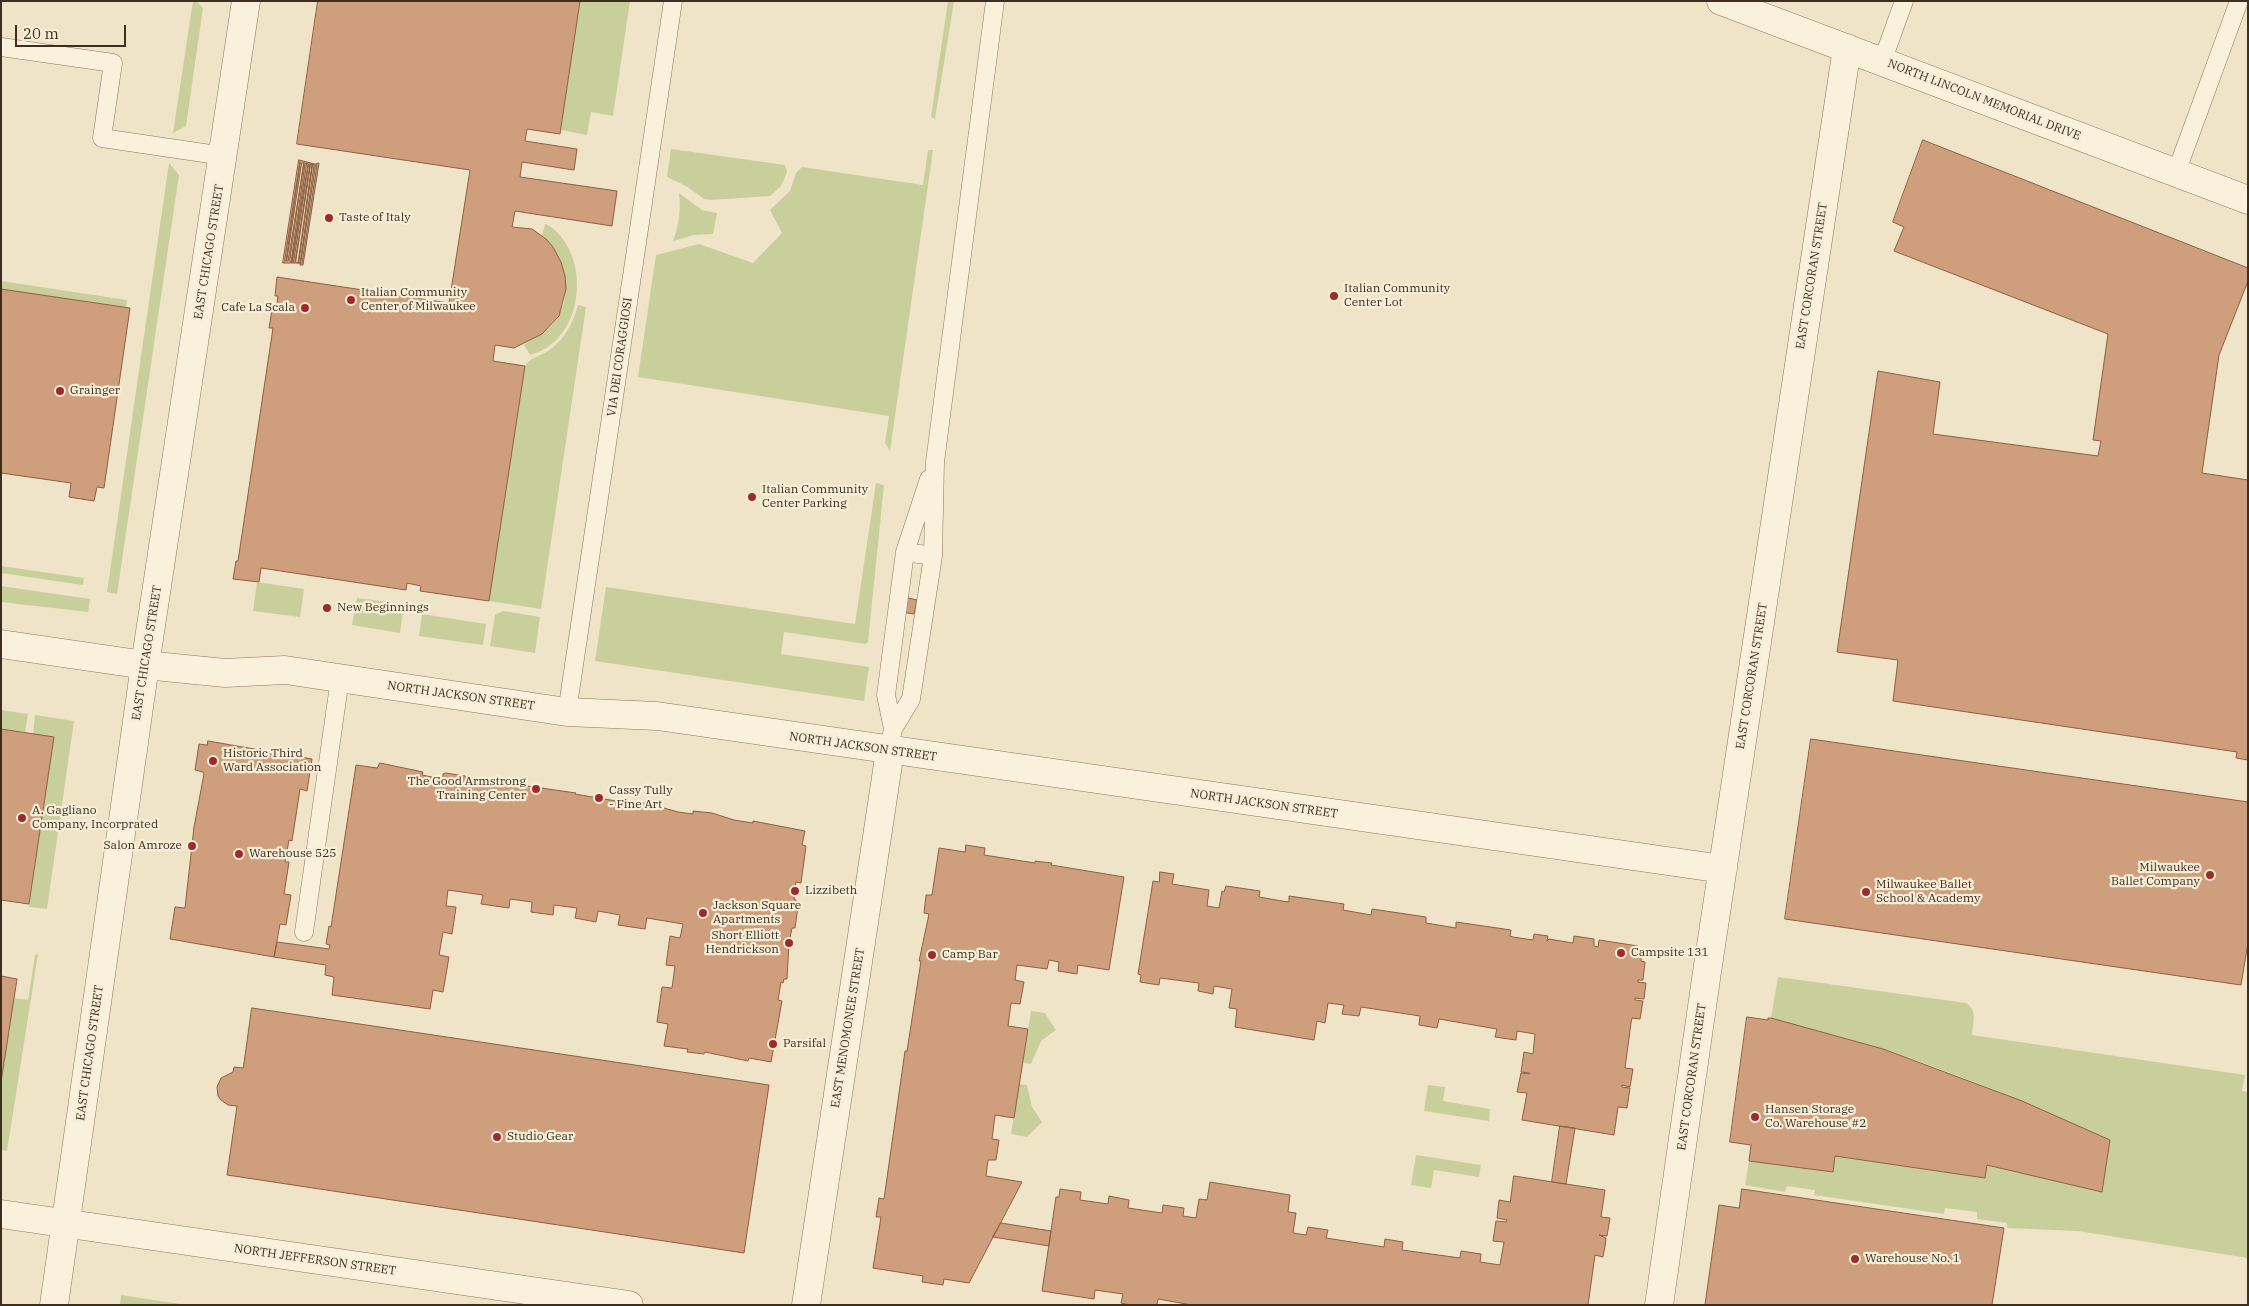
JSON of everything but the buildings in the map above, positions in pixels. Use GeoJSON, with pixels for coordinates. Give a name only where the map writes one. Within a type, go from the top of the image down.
{"type":"FeatureCollection","features":[{"type":"Feature","properties":{"kind":"street","name":"EAST CHICAGO STREET"},"geometry":{"type":"LineString","coordinates":[[54,1305],[145,665],[224,156],[246,1]]}},
{"type":"Feature","properties":{"kind":"street","name":"NORTH LINCOLN MEMORIAL DRIVE"},"geometry":{"type":"LineString","coordinates":[[1720,1],[2248,200]]}},
{"type":"Feature","properties":{"kind":"street","name":"EAST CORCORAN STREET"},"geometry":{"type":"LineString","coordinates":[[1659,1305],[1847,48]]}},
{"type":"Feature","properties":{"kind":"street","name":"NORTH JACKSON STREET"},"geometry":{"type":"LineString","coordinates":[[1,644],[145,665],[218,673],[285,670],[567,712],[657,716],[892,740],[1723,868]]}},
{"type":"Feature","properties":{"kind":"street","name":"EAST MENOMONEE STREET"},"geometry":{"type":"LineString","coordinates":[[806,1305],[892,740]]}},
{"type":"Feature","properties":{"kind":"street","name":"NORTH JEFFERSON STREET"},"geometry":{"type":"LineString","coordinates":[[1,1214],[629,1305]]}},
{"type":"Feature","properties":{"kind":"lane","name":"VIA DEI CORAGGIOSI"},"geometry":{"type":"LineString","coordinates":[[567,712],[673,1]]}},
{"type":"Feature","properties":{"kind":"lane"},"geometry":{"type":"LineString","coordinates":[[892,740],[911,699],[933,556],[935,462],[994,1]]}},
{"type":"Feature","properties":{"kind":"lane"},"geometry":{"type":"LineString","coordinates":[[1882,62],[1904,1]]}},
{"type":"Feature","properties":{"kind":"lane"},"geometry":{"type":"LineString","coordinates":[[2176,173],[2239,1]]}},
{"type":"Feature","properties":{"kind":"lane"},"geometry":{"type":"LineString","coordinates":[[1,47],[113,63],[102,138],[224,156]]}},
{"type":"Feature","properties":{"kind":"lane"},"geometry":{"type":"LineString","coordinates":[[892,740],[886,695],[906,552],[935,462]]}},
{"type":"Feature","properties":{"kind":"lane"},"geometry":{"type":"LineString","coordinates":[[906,552],[933,556]]}},
{"type":"Feature","properties":{"kind":"lane"},"geometry":{"type":"LineString","coordinates":[[304,932],[340,678]]}},
{"type":"Feature","properties":{"kind":"green space"},"geometry":{"type":"Polygon","coordinates":[[[193,1],[196,1],[203,8],[186,126],[173,133],[193,1]]]}},
{"type":"Feature","properties":{"kind":"green space"},"geometry":{"type":"Polygon","coordinates":[[[580,1],[630,1],[613,116],[591,112],[587,135],[561,130],[580,1]]]}},
{"type":"Feature","properties":{"kind":"green space"},"geometry":{"type":"Polygon","coordinates":[[[948,1],[954,1],[935,119],[931,117],[948,1]]]}},
{"type":"Feature","properties":{"kind":"green space"},"geometry":{"type":"Polygon","coordinates":[[[671,149],[785,165],[787,172],[781,186],[770,196],[704,199],[686,186],[667,177],[671,149]]]}},
{"type":"Feature","properties":{"kind":"green space"},"geometry":{"type":"Polygon","coordinates":[[[928,150],[933,150],[890,451],[885,443],[889,416],[638,377],[656,255],[699,244],[753,263],[782,233],[770,210],[790,191],[796,173],[802,167],[923,185],[928,150]]]}},
{"type":"Feature","properties":{"kind":"green space"},"geometry":{"type":"Polygon","coordinates":[[[169,163],[179,175],[117,594],[107,592],[169,163]]]}},
{"type":"Feature","properties":{"kind":"green space"},"geometry":{"type":"Polygon","coordinates":[[[679,193],[702,210],[717,213],[713,234],[694,235],[673,241],[679,218],[679,193]]]}},
{"type":"Feature","properties":{"kind":"green space"},"geometry":{"type":"Polygon","coordinates":[[[545,224],[554,229],[565,242],[572,257],[577,291],[574,308],[568,324],[559,337],[546,348],[530,355],[524,345],[551,326],[559,316],[564,303],[566,289],[553,247],[542,236],[545,224]]]}},
{"type":"Feature","properties":{"kind":"green space"},"geometry":{"type":"Polygon","coordinates":[[[1,281],[127,300],[126,307],[1,289],[1,281]]]}},
{"type":"Feature","properties":{"kind":"green space"},"geometry":{"type":"Polygon","coordinates":[[[578,305],[586,307],[541,609],[489,601],[525,366],[529,361],[548,351],[559,342],[571,325],[578,305]]]}},
{"type":"Feature","properties":{"kind":"green space"},"geometry":{"type":"Polygon","coordinates":[[[876,483],[884,485],[868,642],[866,644],[784,632],[781,654],[869,667],[864,701],[595,661],[606,587],[855,624],[876,483]]]}},
{"type":"Feature","properties":{"kind":"green space"},"geometry":{"type":"Polygon","coordinates":[[[1,566],[84,578],[83,585],[1,573],[1,566]]]}},
{"type":"Feature","properties":{"kind":"green space"},"geometry":{"type":"Polygon","coordinates":[[[257,582],[304,589],[300,617],[253,611],[257,582]]]}},
{"type":"Feature","properties":{"kind":"green space"},"geometry":{"type":"Polygon","coordinates":[[[1,586],[90,599],[88,612],[1,602],[1,586]]]}},
{"type":"Feature","properties":{"kind":"green space"},"geometry":{"type":"Polygon","coordinates":[[[357,598],[404,604],[400,633],[352,625],[357,598]]]}},
{"type":"Feature","properties":{"kind":"green space"},"geometry":{"type":"Polygon","coordinates":[[[503,611],[540,617],[535,653],[490,646],[495,615],[503,611]]]}},
{"type":"Feature","properties":{"kind":"green space"},"geometry":{"type":"Polygon","coordinates":[[[422,614],[486,624],[483,645],[419,636],[422,614]]]}},
{"type":"Feature","properties":{"kind":"green space"},"geometry":{"type":"Polygon","coordinates":[[[1,710],[28,714],[25,732],[1,729],[1,710]]]}},
{"type":"Feature","properties":{"kind":"green space"},"geometry":{"type":"Polygon","coordinates":[[[35,715],[74,721],[47,909],[29,907],[54,737],[33,734],[35,715]]]}},
{"type":"Feature","properties":{"kind":"green space"},"geometry":{"type":"Polygon","coordinates":[[[38,954],[7,1151],[1,1150],[1,1082],[14,998],[28,1000],[35,955],[38,954]]]}},
{"type":"Feature","properties":{"kind":"green space"},"geometry":{"type":"Polygon","coordinates":[[[1778,977],[1966,1003],[1970,1006],[1973,1013],[1972,1035],[2245,1075],[2242,1091],[2248,1092],[2248,1258],[2078,1231],[2007,1228],[2007,1223],[1977,1219],[1977,1212],[1945,1208],[1944,1214],[1814,1195],[1815,1190],[1787,1186],[1785,1192],[1745,1185],[1749,1161],[1832,1172],[1835,1156],[1984,1178],[1987,1165],[2102,1192],[2110,1140],[1999,1092],[1942,1070],[1857,1041],[1771,1018],[1778,977]]]}},
{"type":"Feature","properties":{"kind":"green space"},"geometry":{"type":"Polygon","coordinates":[[[1031,1011],[1045,1013],[1056,1030],[1041,1041],[1031,1064],[1023,1063],[1031,1011]]]}},
{"type":"Feature","properties":{"kind":"green space"},"geometry":{"type":"Polygon","coordinates":[[[1019,1084],[1027,1085],[1032,1107],[1042,1122],[1027,1137],[1011,1134],[1019,1084]]]}},
{"type":"Feature","properties":{"kind":"green space"},"geometry":{"type":"Polygon","coordinates":[[[1428,1085],[1445,1087],[1443,1101],[1490,1109],[1489,1121],[1424,1111],[1428,1085]]]}},
{"type":"Feature","properties":{"kind":"green space"},"geometry":{"type":"Polygon","coordinates":[[[1416,1155],[1481,1165],[1479,1177],[1434,1170],[1431,1188],[1411,1185],[1416,1155]]]}},
{"type":"Feature","properties":{"kind":"green space"},"geometry":{"type":"Polygon","coordinates":[[[121,1295],[187,1305],[120,1305],[121,1295]]]}},
{"type":"Feature","properties":{"kind":"place","name":"Taste of Italy"},"geometry":{"type":"Point","coordinates":[329,218]}},
{"type":"Feature","properties":{"kind":"place","name":"Italian Community Center Lot"},"geometry":{"type":"Point","coordinates":[1334,296]}},
{"type":"Feature","properties":{"kind":"place","name":"Italian Community Center of Milwaukee"},"geometry":{"type":"Point","coordinates":[351,300]}},
{"type":"Feature","properties":{"kind":"place","name":"Cafe La Scala"},"geometry":{"type":"Point","coordinates":[305,308]}},
{"type":"Feature","properties":{"kind":"place","name":"Grainger"},"geometry":{"type":"Point","coordinates":[60,391]}},
{"type":"Feature","properties":{"kind":"place","name":"Italian Community Center Parking"},"geometry":{"type":"Point","coordinates":[752,497]}},
{"type":"Feature","properties":{"kind":"place","name":"New Beginnings"},"geometry":{"type":"Point","coordinates":[327,608]}},
{"type":"Feature","properties":{"kind":"place","name":"Historic Third Ward Association"},"geometry":{"type":"Point","coordinates":[213,761]}},
{"type":"Feature","properties":{"kind":"place","name":"The Good Armstrong Training Center"},"geometry":{"type":"Point","coordinates":[536,789]}},
{"type":"Feature","properties":{"kind":"place","name":"Cassy Tully - Fine Art"},"geometry":{"type":"Point","coordinates":[599,798]}},
{"type":"Feature","properties":{"kind":"place","name":"A. Gagliano Company, Incorprated"},"geometry":{"type":"Point","coordinates":[22,818]}},
{"type":"Feature","properties":{"kind":"place","name":"Salon Amroze"},"geometry":{"type":"Point","coordinates":[192,846]}},
{"type":"Feature","properties":{"kind":"place","name":"Warehouse 525"},"geometry":{"type":"Point","coordinates":[239,854]}},
{"type":"Feature","properties":{"kind":"place","name":"Milwaukee Ballet Company"},"geometry":{"type":"Point","coordinates":[2210,875]}},
{"type":"Feature","properties":{"kind":"place","name":"Lizzibeth"},"geometry":{"type":"Point","coordinates":[795,891]}},
{"type":"Feature","properties":{"kind":"place","name":"Milwaukee Ballet School & Academy"},"geometry":{"type":"Point","coordinates":[1866,892]}},
{"type":"Feature","properties":{"kind":"place","name":"Jackson Square Apartments"},"geometry":{"type":"Point","coordinates":[703,913]}},
{"type":"Feature","properties":{"kind":"place","name":"Short Elliott Hendrickson"},"geometry":{"type":"Point","coordinates":[789,943]}},
{"type":"Feature","properties":{"kind":"place","name":"Campsite 131"},"geometry":{"type":"Point","coordinates":[1621,953]}},
{"type":"Feature","properties":{"kind":"place","name":"Camp Bar"},"geometry":{"type":"Point","coordinates":[932,955]}},
{"type":"Feature","properties":{"kind":"place","name":"Parsifal"},"geometry":{"type":"Point","coordinates":[773,1044]}},
{"type":"Feature","properties":{"kind":"place","name":"Hansen Storage Co. Warehouse #2"},"geometry":{"type":"Point","coordinates":[1755,1117]}},
{"type":"Feature","properties":{"kind":"place","name":"Studio Gear"},"geometry":{"type":"Point","coordinates":[497,1137]}},
{"type":"Feature","properties":{"kind":"place","name":"Warehouse No. 1"},"geometry":{"type":"Point","coordinates":[1855,1259]}}]}
